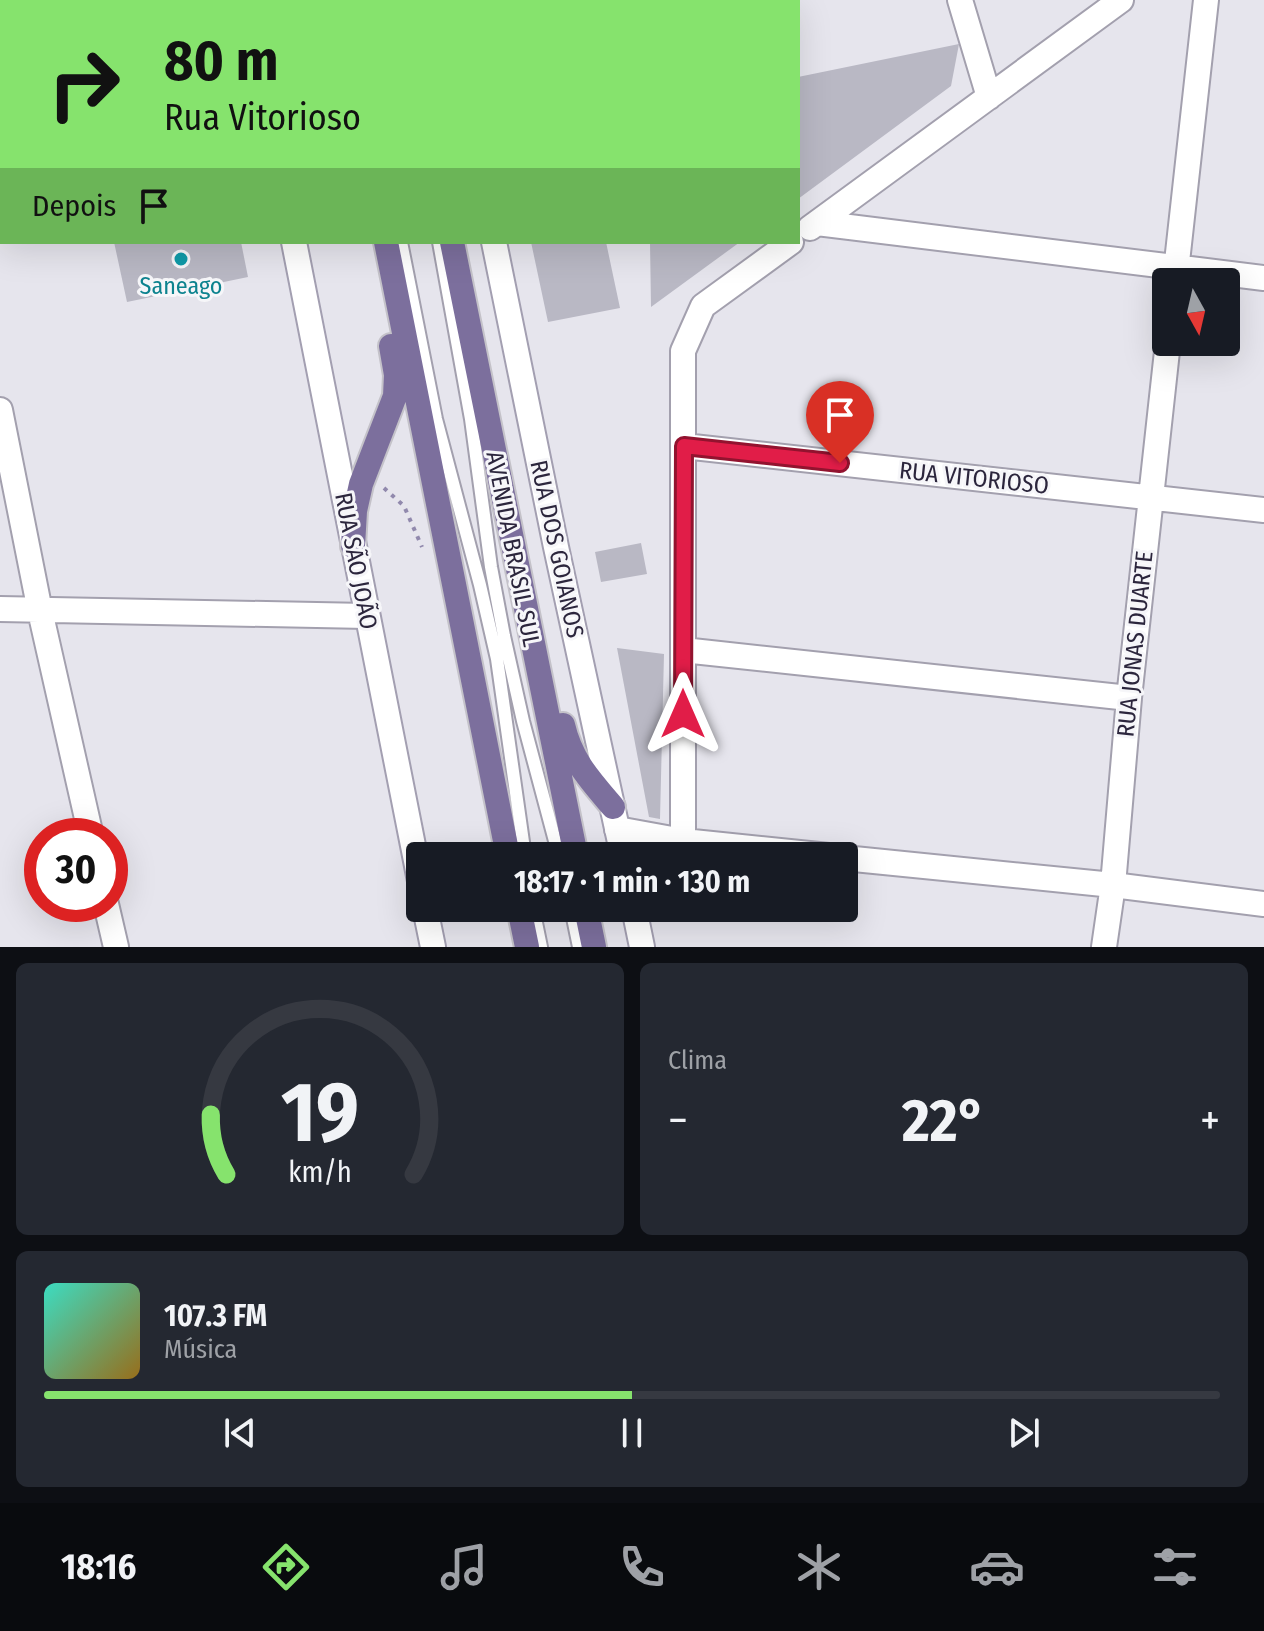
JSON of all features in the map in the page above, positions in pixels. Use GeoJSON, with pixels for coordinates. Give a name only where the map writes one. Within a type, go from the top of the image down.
{"type":"FeatureCollection","features":[{"type":"Feature","properties":{"kind":"main road"},"geometry":{"type":"LineString","coordinates":[[386,244],[505,842]]}},
{"type":"Feature","properties":{"kind":"main road","name":"AVENIDA BRASIL SUL"},"geometry":{"type":"LineString","coordinates":[[452,244],[573,842]]}},
{"type":"Feature","properties":{"kind":"main road"},"geometry":{"type":"LineString","coordinates":[[353,546],[355,511],[361,484],[395,396],[396,375],[388,310],[391,268]]}},
{"type":"Feature","properties":{"kind":"main road"},"geometry":{"type":"LineString","coordinates":[[528,623],[545,648],[566,738],[574,759],[615,818]]}},
{"type":"Feature","properties":{"kind":"main road"},"geometry":{"type":"LineString","coordinates":[[522,922],[527,947]]}},
{"type":"Feature","properties":{"kind":"main road"},"geometry":{"type":"LineString","coordinates":[[589,922],[594,947]]}},
{"type":"Feature","properties":{"kind":"street"},"geometry":{"type":"LineString","coordinates":[[960,0],[989,97]]}},
{"type":"Feature","properties":{"kind":"street"},"geometry":{"type":"LineString","coordinates":[[808,230],[1121,0]]}},
{"type":"Feature","properties":{"kind":"street"},"geometry":{"type":"LineString","coordinates":[[1177,268],[1206,0]]}},
{"type":"Feature","properties":{"kind":"street"},"geometry":{"type":"LineString","coordinates":[[808,230],[1152,271]]}},
{"type":"Feature","properties":{"kind":"street","name":"RUA SÃO JOÃO"},"geometry":{"type":"LineString","coordinates":[[294,244],[412,842]]}},
{"type":"Feature","properties":{"kind":"street","name":"RUA DOS GOIANOS"},"geometry":{"type":"LineString","coordinates":[[494,244],[620,842]]}},
{"type":"Feature","properties":{"kind":"street"},"geometry":{"type":"LineString","coordinates":[[683,841],[683,351],[703,306],[788,244]]}},
{"type":"Feature","properties":{"kind":"street"},"geometry":{"type":"LineString","coordinates":[[1240,277],[1264,278]]}},
{"type":"Feature","properties":{"kind":"street","name":"RUA JONAS DUARTE"},"geometry":{"type":"LineString","coordinates":[[1104,947],[1113,885],[1129,698],[1166,356]]}},
{"type":"Feature","properties":{"kind":"street"},"geometry":{"type":"LineString","coordinates":[[0,410],[40,611],[87,818]]}},
{"type":"Feature","properties":{"kind":"street","name":"RUA VITORIOSO"},"geometry":{"type":"LineString","coordinates":[[684,446],[1264,510]]}},
{"type":"Feature","properties":{"kind":"street"},"geometry":{"type":"LineString","coordinates":[[0,609],[367,616]]}},
{"type":"Feature","properties":{"kind":"street"},"geometry":{"type":"LineString","coordinates":[[683,650],[1129,698]]}},
{"type":"Feature","properties":{"kind":"street"},"geometry":{"type":"LineString","coordinates":[[615,818],[693,842]]}},
{"type":"Feature","properties":{"kind":"street"},"geometry":{"type":"LineString","coordinates":[[858,859],[1264,904]]}},
{"type":"Feature","properties":{"kind":"street"},"geometry":{"type":"LineString","coordinates":[[110,922],[116,947]]}},
{"type":"Feature","properties":{"kind":"street"},"geometry":{"type":"LineString","coordinates":[[428,922],[433,947]]}},
{"type":"Feature","properties":{"kind":"street"},"geometry":{"type":"LineString","coordinates":[[637,922],[642,947]]}},
{"type":"Feature","properties":{"kind":"lane"},"geometry":{"type":"LineString","coordinates":[[401,244],[436,419],[497,659],[523,842]]}},
{"type":"Feature","properties":{"kind":"lane"},"geometry":{"type":"LineString","coordinates":[[439,244],[467,392],[491,567],[504,636],[519,707],[555,842]]}},
{"type":"Feature","properties":{"kind":"lane"},"geometry":{"type":"LineString","coordinates":[[536,922],[541,947]]}},
{"type":"Feature","properties":{"kind":"lane"},"geometry":{"type":"LineString","coordinates":[[574,922],[579,947]]}},
{"type":"Feature","properties":{"kind":"path"},"geometry":{"type":"LineString","coordinates":[[379,484],[404,506],[422,548]]}},
{"type":"Feature","properties":{"kind":"building"},"geometry":{"type":"Polygon","coordinates":[[[959,44],[951,86],[800,198],[800,77],[959,44]]]}},
{"type":"Feature","properties":{"kind":"building","name":"Saneago"},"geometry":{"type":"Polygon","coordinates":[[[114,244],[241,244],[248,277],[127,302],[114,244]]]}},
{"type":"Feature","properties":{"kind":"building"},"geometry":{"type":"Polygon","coordinates":[[[531,244],[606,244],[620,308],[548,322],[531,244]]]}},
{"type":"Feature","properties":{"kind":"building"},"geometry":{"type":"Polygon","coordinates":[[[650,244],[737,244],[651,307],[650,244]]]}},
{"type":"Feature","properties":{"kind":"building"},"geometry":{"type":"Polygon","coordinates":[[[641,543],[647,574],[601,582],[595,552],[641,543]]]}},
{"type":"Feature","properties":{"kind":"building"},"geometry":{"type":"Polygon","coordinates":[[[617,648],[664,654],[660,819],[649,817],[617,648]]]}},
{"type":"Feature","properties":{"kind":"place","name":"Saneago"},"geometry":{"type":"Point","coordinates":[181,259]}},
{"type":"Feature","properties":{"kind":"route"},"geometry":{"type":"LineString","coordinates":[[683,714],[684,446],[840,463]]}}]}
